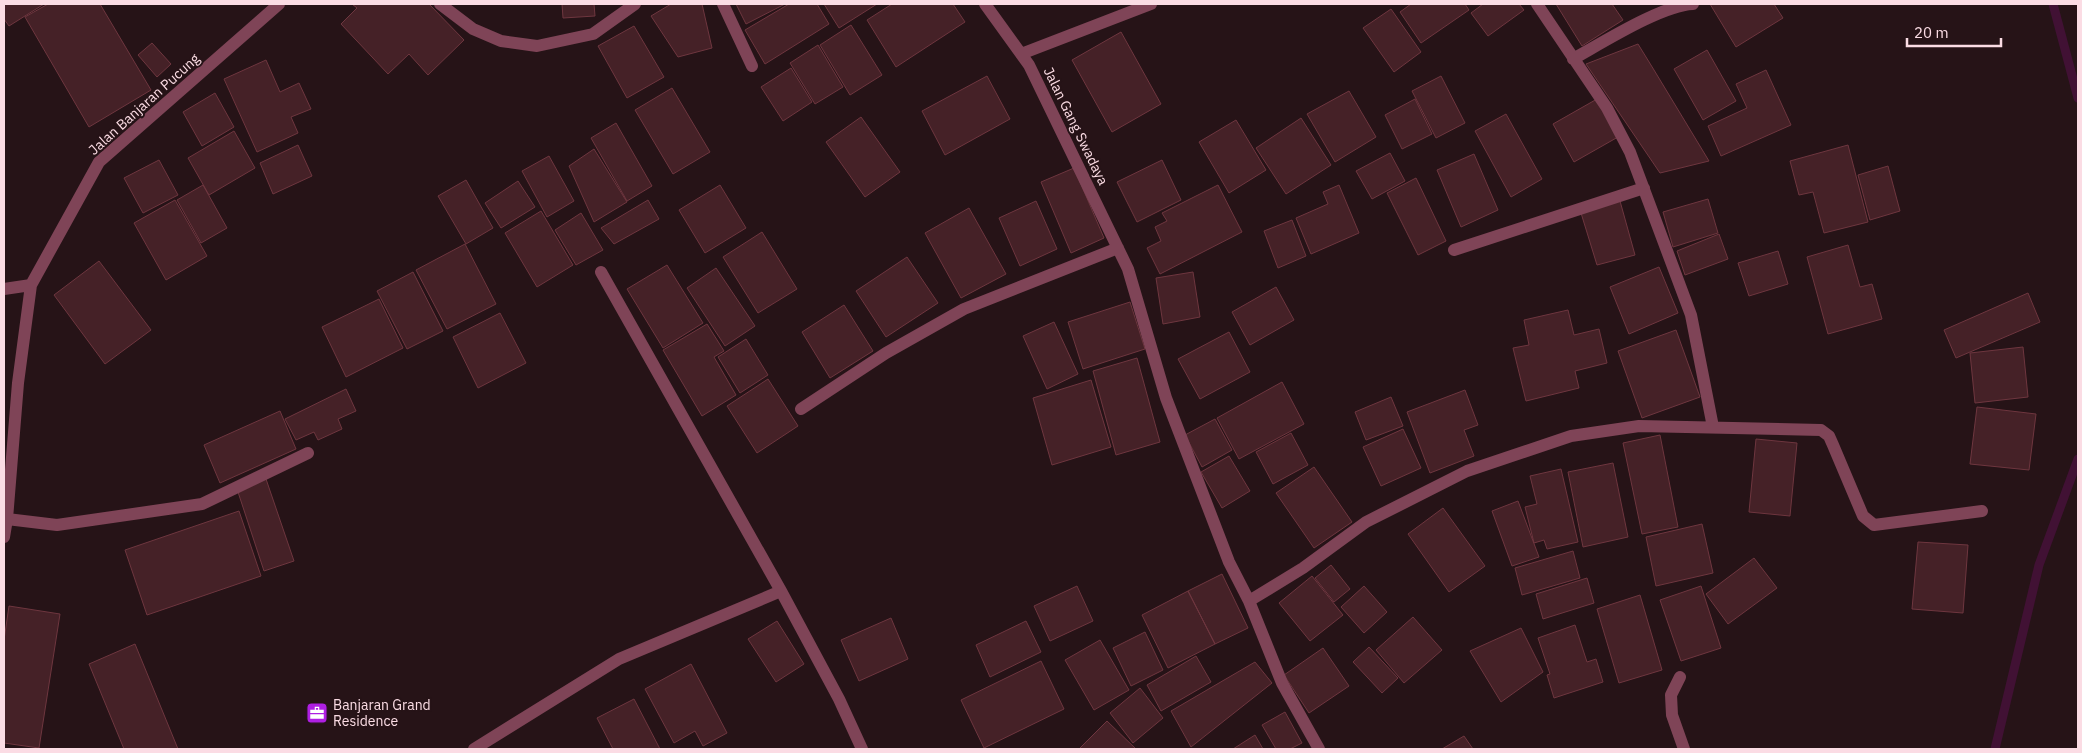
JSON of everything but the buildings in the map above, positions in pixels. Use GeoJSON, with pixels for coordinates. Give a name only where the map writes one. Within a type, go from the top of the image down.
{"type":"FeatureCollection","features":[{"type":"Feature","properties":{"kind":"street","name":"Jalan Banjaran Pucung"},"geometry":{"type":"LineString","coordinates":[[4,537],[18,383],[31,285],[99,162],[279,4]]}},
{"type":"Feature","properties":{"kind":"street"},"geometry":{"type":"LineString","coordinates":[[440,4],[473,30],[501,42],[537,46],[593,34],[635,4]]}},
{"type":"Feature","properties":{"kind":"street"},"geometry":{"type":"LineString","coordinates":[[723,4],[752,66]]}},
{"type":"Feature","properties":{"kind":"street","name":"Jalan Gang Swadaya"},"geometry":{"type":"LineString","coordinates":[[985,4],[1029,65],[1128,268],[1166,398],[1229,562],[1249,601],[1282,683],[1319,749]]}},
{"type":"Feature","properties":{"kind":"street"},"geometry":{"type":"LineString","coordinates":[[1021,54],[1151,4]]}},
{"type":"Feature","properties":{"kind":"street"},"geometry":{"type":"LineString","coordinates":[[1537,4],[1607,108],[1630,152],[1690,315],[1713,427]]}},
{"type":"Feature","properties":{"kind":"street"},"geometry":{"type":"LineString","coordinates":[[1573,59],[1641,22],[1683,4],[1693,4]]}},
{"type":"Feature","properties":{"kind":"street"},"geometry":{"type":"LineString","coordinates":[[1454,250],[1644,188]]}},
{"type":"Feature","properties":{"kind":"street"},"geometry":{"type":"LineString","coordinates":[[801,409],[886,353],[964,309],[1118,248]]}},
{"type":"Feature","properties":{"kind":"street"},"geometry":{"type":"LineString","coordinates":[[601,272],[781,591],[839,699],[862,749]]}},
{"type":"Feature","properties":{"kind":"street"},"geometry":{"type":"LineString","coordinates":[[4,289],[31,285]]}},
{"type":"Feature","properties":{"kind":"street"},"geometry":{"type":"LineString","coordinates":[[1249,601],[1303,568],[1366,522],[1467,472],[1571,436],[1639,426],[1821,430],[1828,436],[1833,445],[1863,516],[1874,525],[1982,511]]}},
{"type":"Feature","properties":{"kind":"street"},"geometry":{"type":"LineString","coordinates":[[7,519],[56,525],[202,504],[308,453]]}},
{"type":"Feature","properties":{"kind":"street"},"geometry":{"type":"LineString","coordinates":[[474,749],[619,659],[781,591]]}},
{"type":"Feature","properties":{"kind":"street"},"geometry":{"type":"LineString","coordinates":[[1680,677],[1671,695],[1672,715],[1684,749]]}},
{"type":"Feature","properties":{"kind":"waterway"},"geometry":{"type":"LineString","coordinates":[[2053,4],[2078,98]]}},
{"type":"Feature","properties":{"kind":"waterway"},"geometry":{"type":"LineString","coordinates":[[1995,749],[2039,565],[2078,459]]}},
{"type":"Feature","properties":{"kind":"place","name":"Banjaran Grand Residence"},"geometry":{"type":"Point","coordinates":[317,713]}}]}
